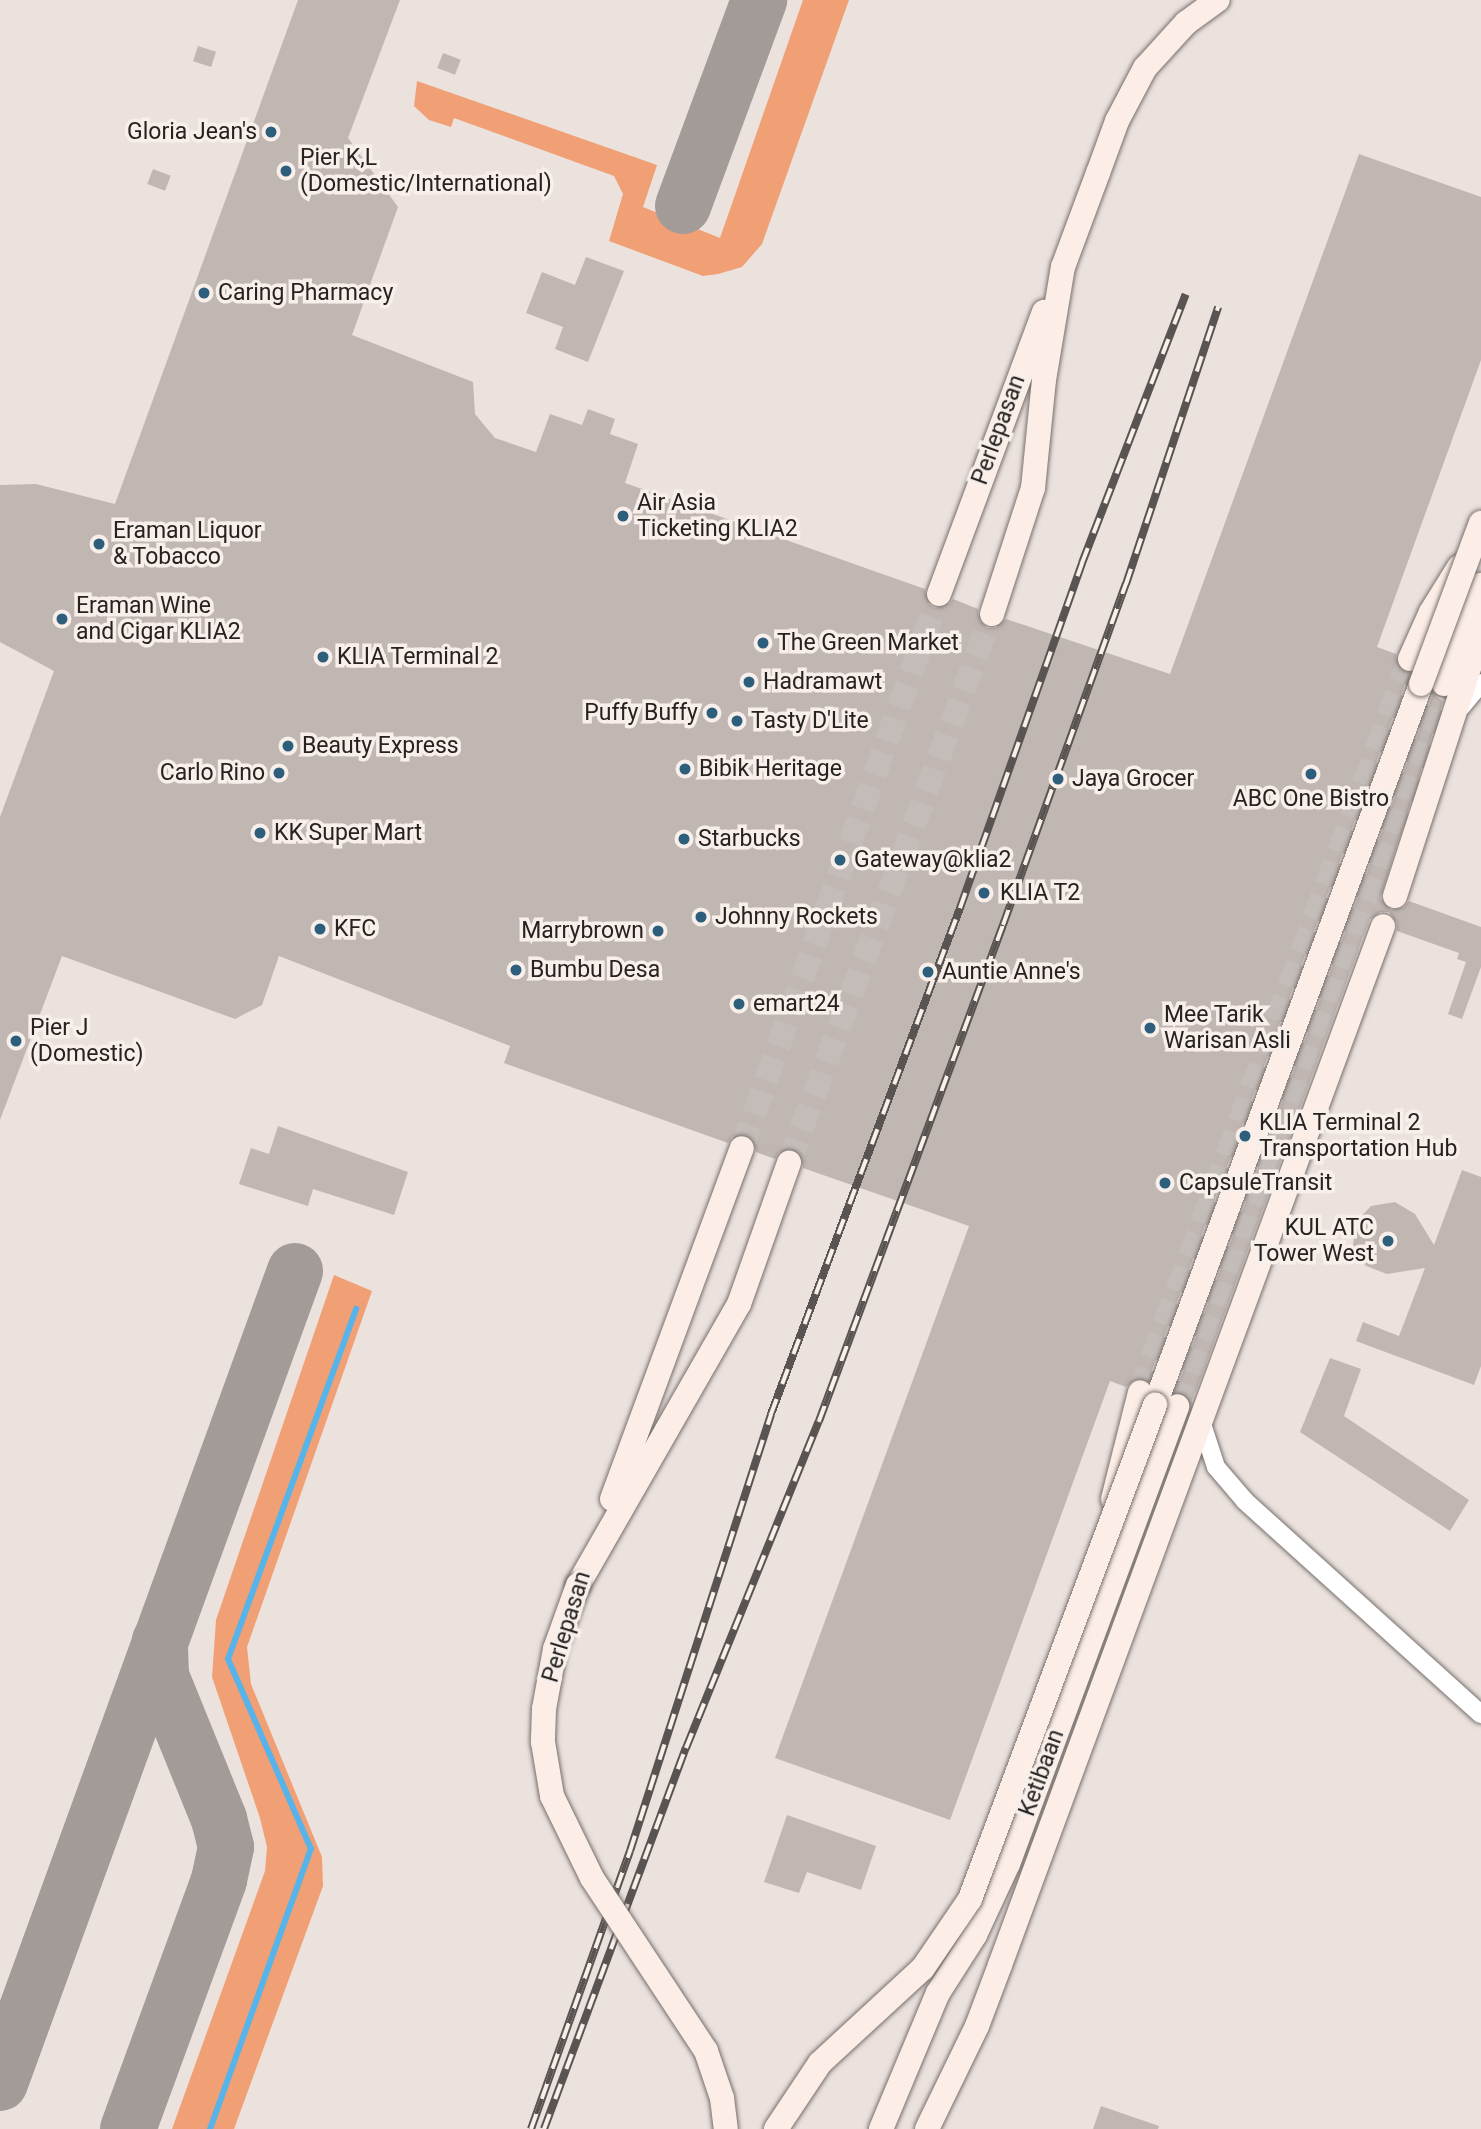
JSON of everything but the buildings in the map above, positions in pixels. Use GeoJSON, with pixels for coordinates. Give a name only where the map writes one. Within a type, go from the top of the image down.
{"type":"FeatureCollection","features":[{"type":"Feature","properties":{"kind":"main road"},"geometry":{"type":"LineString","coordinates":[[992,614],[1032,488],[1044,380],[1063,267],[1129,95],[1164,45],[1219,0]]}},
{"type":"Feature","properties":{"kind":"main road","name":"Perlepasan"},"geometry":{"type":"LineString","coordinates":[[939,594],[1063,267]]}},
{"type":"Feature","properties":{"kind":"main road"},"geometry":{"type":"LineString","coordinates":[[776,2129],[820,2063],[923,1968],[970,1899],[1481,523]]}},
{"type":"Feature","properties":{"kind":"main road"},"geometry":{"type":"LineString","coordinates":[[1410,659],[1431,612],[1481,537]]}},
{"type":"Feature","properties":{"kind":"main road"},"geometry":{"type":"LineString","coordinates":[[1444,684],[1481,585]]}},
{"type":"Feature","properties":{"kind":"main road"},"geometry":{"type":"LineString","coordinates":[[1395,896],[1480,636]]}},
{"type":"Feature","properties":{"kind":"main road"},"geometry":{"type":"LineString","coordinates":[[927,2129],[976,2026],[1000,1965],[1383,926]]}},
{"type":"Feature","properties":{"kind":"main road","name":"Perlepasan"},"geometry":{"type":"LineString","coordinates":[[726,2129],[722,2098],[706,2051],[586,1868],[552,1796],[543,1742],[544,1709],[555,1649],[742,1148]]}},
{"type":"Feature","properties":{"kind":"main road"},"geometry":{"type":"LineString","coordinates":[[578,1585],[735,1313],[789,1163]]}},
{"type":"Feature","properties":{"kind":"main road"},"geometry":{"type":"LineString","coordinates":[[1084,1658],[1123,1447],[1140,1392]]}},
{"type":"Feature","properties":{"kind":"main road","name":"Ketibaan"},"geometry":{"type":"LineString","coordinates":[[881,2129],[939,1993],[991,1905],[1177,1406]]}},
{"type":"Feature","properties":{"kind":"street"},"geometry":{"type":"LineString","coordinates":[[1449,725],[1481,682]]}},
{"type":"Feature","properties":{"kind":"street"},"geometry":{"type":"LineString","coordinates":[[1201,1421],[1216,1467],[1245,1502],[1481,1714]]}},
{"type":"Feature","properties":{"kind":"shaded area"},"geometry":{"type":"Polygon","coordinates":[[[803,0],[849,0],[762,244],[742,267],[718,274],[703,276],[609,241],[623,194],[614,176],[454,118],[451,127],[429,120],[414,106],[417,81],[657,165],[643,207],[720,238],[803,0]]]}},
{"type":"Feature","properties":{"kind":"shaded area"},"geometry":{"type":"Polygon","coordinates":[[[334,1275],[372,1291],[247,1647],[251,1684],[322,1857],[323,1886],[234,2129],[172,2129],[265,1871],[267,1847],[260,1818],[212,1677],[216,1620],[334,1275]]]}},
{"type":"Feature","properties":{"kind":"waterway"},"geometry":{"type":"LineString","coordinates":[[210,2129],[311,1849],[228,1659],[356,1309]]}},
{"type":"Feature","properties":{"kind":"taxiway"},"geometry":{"type":"LineString","coordinates":[[683,206],[759,0]]}},
{"type":"Feature","properties":{"kind":"taxiway"},"geometry":{"type":"LineString","coordinates":[[0,2083],[295,1271]]}},
{"type":"Feature","properties":{"kind":"taxiway"},"geometry":{"type":"LineString","coordinates":[[128,2129],[219,1880],[226,1847],[219,1819],[161,1676],[160,1641]]}},
{"type":"Feature","properties":{"kind":"tunnel"},"geometry":{"type":"LineString","coordinates":[[742,1148],[939,594]]}},
{"type":"Feature","properties":{"kind":"tunnel"},"geometry":{"type":"LineString","coordinates":[[789,1163],[992,614]]}},
{"type":"Feature","properties":{"kind":"tunnel"},"geometry":{"type":"LineString","coordinates":[[1140,1392],[1410,659]]}},
{"type":"Feature","properties":{"kind":"tunnel"},"geometry":{"type":"LineString","coordinates":[[1177,1406],[1444,684]]}},
{"type":"Feature","properties":{"kind":"railway"},"geometry":{"type":"LineString","coordinates":[[531,2129],[630,1851],[771,1414],[960,908],[1082,563],[1186,294]]}},
{"type":"Feature","properties":{"kind":"railway"},"geometry":{"type":"LineString","coordinates":[[544,2129],[686,1748],[819,1421],[1003,925],[1126,584],[1218,307]]}},
{"type":"Feature","properties":{"kind":"place","name":"Gloria Jean's"},"geometry":{"type":"Point","coordinates":[271,132]}},
{"type":"Feature","properties":{"kind":"place","name":"Pier K,L (Domestic/International)"},"geometry":{"type":"Point","coordinates":[286,171]}},
{"type":"Feature","properties":{"kind":"place","name":"Caring Pharmacy"},"geometry":{"type":"Point","coordinates":[204,293]}},
{"type":"Feature","properties":{"kind":"place","name":"Air Asia Ticketing KLIA2"},"geometry":{"type":"Point","coordinates":[623,516]}},
{"type":"Feature","properties":{"kind":"place","name":"Eraman Liquor & Tobacco"},"geometry":{"type":"Point","coordinates":[99,544]}},
{"type":"Feature","properties":{"kind":"place","name":"Eraman Wine and Cigar KLIA2"},"geometry":{"type":"Point","coordinates":[62,619]}},
{"type":"Feature","properties":{"kind":"place","name":"The Green Market"},"geometry":{"type":"Point","coordinates":[763,643]}},
{"type":"Feature","properties":{"kind":"place","name":"KLIA Terminal 2"},"geometry":{"type":"Point","coordinates":[323,657]}},
{"type":"Feature","properties":{"kind":"place","name":"Hadramawt"},"geometry":{"type":"Point","coordinates":[749,682]}},
{"type":"Feature","properties":{"kind":"place","name":"Puffy Buffy"},"geometry":{"type":"Point","coordinates":[712,713]}},
{"type":"Feature","properties":{"kind":"place","name":"Tasty D'Lite"},"geometry":{"type":"Point","coordinates":[737,721]}},
{"type":"Feature","properties":{"kind":"place","name":"Beauty Express"},"geometry":{"type":"Point","coordinates":[288,746]}},
{"type":"Feature","properties":{"kind":"place","name":"Bibik Heritage"},"geometry":{"type":"Point","coordinates":[685,769]}},
{"type":"Feature","properties":{"kind":"place","name":"Carlo Rino"},"geometry":{"type":"Point","coordinates":[279,773]}},
{"type":"Feature","properties":{"kind":"place","name":"ABC One Bistro"},"geometry":{"type":"Point","coordinates":[1311,774]}},
{"type":"Feature","properties":{"kind":"place","name":"Jaya Grocer"},"geometry":{"type":"Point","coordinates":[1058,779]}},
{"type":"Feature","properties":{"kind":"place","name":"KK Super Mart"},"geometry":{"type":"Point","coordinates":[260,833]}},
{"type":"Feature","properties":{"kind":"place","name":"Starbucks"},"geometry":{"type":"Point","coordinates":[684,839]}},
{"type":"Feature","properties":{"kind":"place","name":"Gateway@klia2"},"geometry":{"type":"Point","coordinates":[840,860]}},
{"type":"Feature","properties":{"kind":"place","name":"KLIA T2"},"geometry":{"type":"Point","coordinates":[984,893]}},
{"type":"Feature","properties":{"kind":"place","name":"Johnny Rockets"},"geometry":{"type":"Point","coordinates":[701,917]}},
{"type":"Feature","properties":{"kind":"place","name":"KFC"},"geometry":{"type":"Point","coordinates":[320,929]}},
{"type":"Feature","properties":{"kind":"place","name":"Marrybrown"},"geometry":{"type":"Point","coordinates":[658,931]}},
{"type":"Feature","properties":{"kind":"place","name":"Bumbu Desa"},"geometry":{"type":"Point","coordinates":[516,970]}},
{"type":"Feature","properties":{"kind":"place","name":"Auntie Anne's"},"geometry":{"type":"Point","coordinates":[928,972]}},
{"type":"Feature","properties":{"kind":"place","name":"emart24"},"geometry":{"type":"Point","coordinates":[739,1004]}},
{"type":"Feature","properties":{"kind":"place","name":"Mee Tarik Warisan Asli"},"geometry":{"type":"Point","coordinates":[1150,1028]}},
{"type":"Feature","properties":{"kind":"place","name":"Pier J (Domestic)"},"geometry":{"type":"Point","coordinates":[16,1041]}},
{"type":"Feature","properties":{"kind":"place","name":"KLIA Terminal 2 Transportation Hub"},"geometry":{"type":"Point","coordinates":[1245,1136]}},
{"type":"Feature","properties":{"kind":"place","name":"CapsuleTransit"},"geometry":{"type":"Point","coordinates":[1165,1183]}},
{"type":"Feature","properties":{"kind":"place","name":"KUL ATC Tower West"},"geometry":{"type":"Point","coordinates":[1388,1241]}}]}
